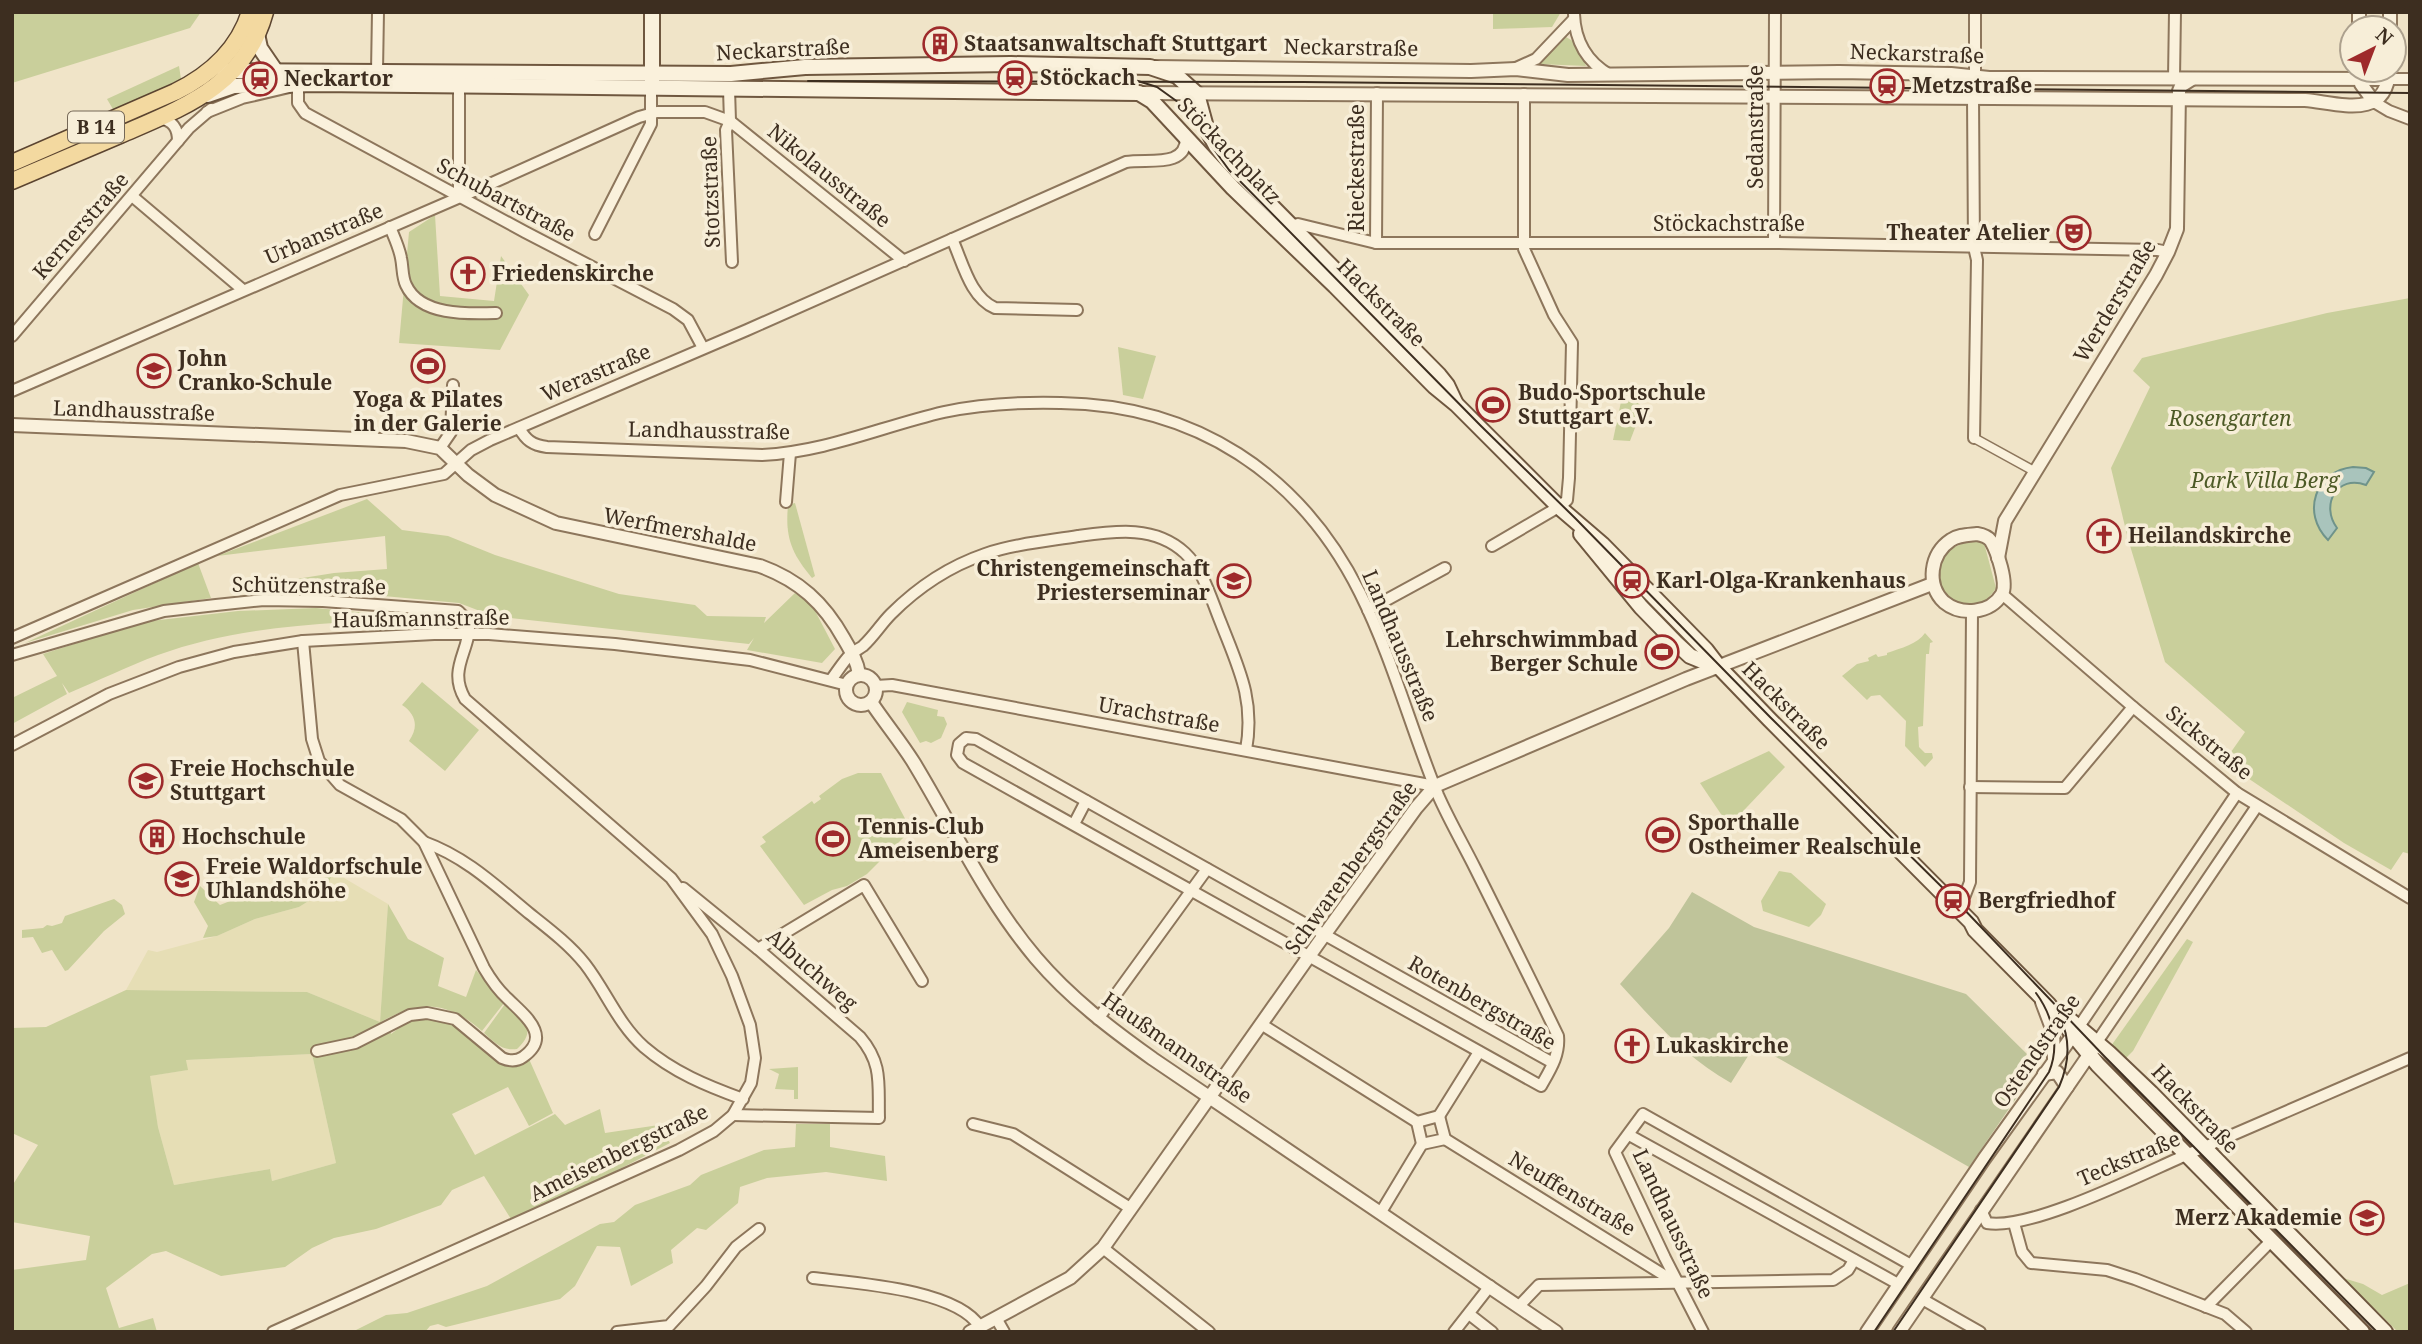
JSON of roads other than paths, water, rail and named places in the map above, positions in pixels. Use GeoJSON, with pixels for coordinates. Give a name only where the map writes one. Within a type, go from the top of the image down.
{"type":"FeatureCollection","features":[{"type":"Feature","properties":{"kind":"main road","name":"B 14"},"geometry":{"type":"LineString","coordinates":[[12,163],[201,79],[220,63],[235,45],[250,12]]}},
{"type":"Feature","properties":{"kind":"main road","name":"B 14"},"geometry":{"type":"LineString","coordinates":[[12,181],[160,118],[202,106],[248,52],[265,12]]}},
{"type":"Feature","properties":{"kind":"main road"},"geometry":{"type":"LineString","coordinates":[[652,12],[652,80]]}},
{"type":"Feature","properties":{"kind":"main road"},"geometry":{"type":"LineString","coordinates":[[257,34],[260,48],[288,78]]}},
{"type":"Feature","properties":{"kind":"main road","name":"Neckarstraße"},"geometry":{"type":"LineString","coordinates":[[201,79],[216,72],[234,70],[260,70],[288,78],[459,84],[652,80],[805,67],[1011,64],[1150,66]]}},
{"type":"Feature","properties":{"kind":"main road"},"geometry":{"type":"LineString","coordinates":[[1150,66],[1177,76],[1197,94]]}},
{"type":"Feature","properties":{"kind":"main road"},"geometry":{"type":"LineString","coordinates":[[805,67],[797,71],[795,78],[797,85],[805,90]]}},
{"type":"Feature","properties":{"kind":"main road"},"geometry":{"type":"LineString","coordinates":[[772,89],[780,85],[783,78],[775,69]]}},
{"type":"Feature","properties":{"kind":"main road","name":"Neckarstraße"},"geometry":{"type":"LineString","coordinates":[[202,106],[221,89],[288,78],[377,71],[652,80],[729,95],[772,89],[1139,93]]}},
{"type":"Feature","properties":{"kind":"main road","name":"Stöckachplatz"},"geometry":{"type":"LineString","coordinates":[[1139,93],[1152,101],[1186,138],[1290,233]]}},
{"type":"Feature","properties":{"kind":"main road","name":"Hackstraße"},"geometry":{"type":"LineString","coordinates":[[1197,94],[1206,127],[1216,146],[1290,233],[1434,386],[1602,544],[1706,650],[1719,667],[2093,1049],[2187,1155],[2362,1332]]}},
{"type":"Feature","properties":{"kind":"main road","name":"Hackstraße"},"geometry":{"type":"LineString","coordinates":[[1971,922],[1980,926],[1992,938],[2075,1031]]}},
{"type":"Feature","properties":{"kind":"main road","name":"Hackstraße"},"geometry":{"type":"LineString","coordinates":[[2093,1049],[2151,1094],[2385,1332]]}},
{"type":"Feature","properties":{"kind":"street"},"geometry":{"type":"LineString","coordinates":[[377,71],[378,12]]}},
{"type":"Feature","properties":{"kind":"street","name":"Sedanstraße"},"geometry":{"type":"LineString","coordinates":[[1774,243],[1775,12]]}},
{"type":"Feature","properties":{"kind":"street"},"geometry":{"type":"LineString","coordinates":[[1975,12],[1975,75]]}},
{"type":"Feature","properties":{"kind":"street"},"geometry":{"type":"LineString","coordinates":[[2174,78],[2175,12]]}},
{"type":"Feature","properties":{"kind":"street"},"geometry":{"type":"LineString","coordinates":[[1516,69],[1536,59],[1574,16]]}},
{"type":"Feature","properties":{"kind":"street"},"geometry":{"type":"LineString","coordinates":[[1574,16],[1584,52],[1592,64],[1610,75]]}},
{"type":"Feature","properties":{"kind":"street","name":"Neckarstraße"},"geometry":{"type":"LineString","coordinates":[[1150,66],[1471,71],[1516,69],[1568,75],[1827,72],[1975,75],[1989,78],[2192,79],[2338,76]]}},
{"type":"Feature","properties":{"kind":"street"},"geometry":{"type":"LineString","coordinates":[[240,86],[260,70]]}},
{"type":"Feature","properties":{"kind":"street","name":"Kernerstraße"},"geometry":{"type":"LineString","coordinates":[[12,336],[178,141],[202,106],[235,100],[288,78]]}},
{"type":"Feature","properties":{"kind":"street","name":"Schubartstraße"},"geometry":{"type":"LineString","coordinates":[[288,78],[298,103],[306,113],[673,309],[688,320],[703,348]]}},
{"type":"Feature","properties":{"kind":"street"},"geometry":{"type":"LineString","coordinates":[[2178,99],[2181,86],[2192,79]]}},
{"type":"Feature","properties":{"kind":"street"},"geometry":{"type":"LineString","coordinates":[[595,234],[651,124],[652,80]]}},
{"type":"Feature","properties":{"kind":"street"},"geometry":{"type":"LineString","coordinates":[[459,84],[459,197]]}},
{"type":"Feature","properties":{"kind":"street"},"geometry":{"type":"LineString","coordinates":[[2361,84],[2374,102],[2410,120]]}},
{"type":"Feature","properties":{"kind":"street"},"geometry":{"type":"LineString","coordinates":[[2374,102],[2386,84]]}},
{"type":"Feature","properties":{"kind":"street","name":"Neckarstraße"},"geometry":{"type":"LineString","coordinates":[[1139,93],[2305,100],[2361,106],[2374,102]]}},
{"type":"Feature","properties":{"kind":"street","name":"Rieckestraße"},"geometry":{"type":"LineString","coordinates":[[1376,243],[1377,93]]}},
{"type":"Feature","properties":{"kind":"street"},"geometry":{"type":"LineString","coordinates":[[1492,546],[1561,506],[1567,500],[1569,478],[1572,343],[1554,315],[1525,255],[1524,94]]}},
{"type":"Feature","properties":{"kind":"street"},"geometry":{"type":"LineString","coordinates":[[729,95],[730,121]]}},
{"type":"Feature","properties":{"kind":"street","name":"Neckarstraße"},"geometry":{"type":"LineString","coordinates":[[651,113],[705,112],[720,107],[729,95]]}},
{"type":"Feature","properties":{"kind":"street"},"geometry":{"type":"LineString","coordinates":[[1973,97],[1974,247],[1977,260],[1974,438],[2034,471]]}},
{"type":"Feature","properties":{"kind":"street","name":"Werderstraße"},"geometry":{"type":"LineString","coordinates":[[1998,558],[2004,525],[2034,471],[2168,252],[2177,229],[2178,99]]}},
{"type":"Feature","properties":{"kind":"street","name":"Neckarstraße"},"geometry":{"type":"LineString","coordinates":[[705,112],[730,121]]}},
{"type":"Feature","properties":{"kind":"street","name":"Urbanstraße"},"geometry":{"type":"LineString","coordinates":[[12,391],[651,113]]}},
{"type":"Feature","properties":{"kind":"street"},"geometry":{"type":"LineString","coordinates":[[160,118],[167,119],[175,126],[178,141]]}},
{"type":"Feature","properties":{"kind":"street","name":"Nikolausstraße"},"geometry":{"type":"LineString","coordinates":[[730,121],[904,261]]}},
{"type":"Feature","properties":{"kind":"street","name":"Stotzstraße"},"geometry":{"type":"LineString","coordinates":[[730,121],[726,130],[732,262]]}},
{"type":"Feature","properties":{"kind":"street","name":"Werastraße"},"geometry":{"type":"LineString","coordinates":[[12,638],[340,495],[444,474],[471,450],[519,428],[1130,161],[1174,159],[1184,152],[1186,138]]}},
{"type":"Feature","properties":{"kind":"street"},"geometry":{"type":"LineString","coordinates":[[132,196],[243,290]]}},
{"type":"Feature","properties":{"kind":"street","name":"Stöckachstraße"},"geometry":{"type":"LineString","coordinates":[[1290,233],[1298,224],[1376,243],[1774,243],[2168,252]]}},
{"type":"Feature","properties":{"kind":"street"},"geometry":{"type":"LineString","coordinates":[[390,227],[400,251],[405,284],[410,292],[437,308],[466,314],[496,313]]}},
{"type":"Feature","properties":{"kind":"street"},"geometry":{"type":"LineString","coordinates":[[952,239],[975,292],[988,304],[995,307],[1077,310]]}},
{"type":"Feature","properties":{"kind":"street"},"geometry":{"type":"LineString","coordinates":[[453,385],[451,432],[440,448],[457,464]]}},
{"type":"Feature","properties":{"kind":"street","name":"Landhausstraße"},"geometry":{"type":"LineString","coordinates":[[519,428],[526,439],[538,446],[547,447],[731,454],[790,453],[842,442],[960,409],[1064,402],[1144,412],[1208,435],[1269,474],[1285,489],[1321,529],[1343,562],[1368,610],[1435,786],[1558,1036],[1559,1047],[1553,1063]]}},
{"type":"Feature","properties":{"kind":"street","name":"Landhausstraße"},"geometry":{"type":"LineString","coordinates":[[12,425],[406,441],[440,448]]}},
{"type":"Feature","properties":{"kind":"street"},"geometry":{"type":"LineString","coordinates":[[786,502],[790,453]]}},
{"type":"Feature","properties":{"kind":"street","name":"Werfmershalde"},"geometry":{"type":"LineString","coordinates":[[457,464],[478,484],[495,495],[556,523],[738,561],[778,572],[819,602],[839,629],[852,653],[859,674]]}},
{"type":"Feature","properties":{"kind":"street"},"geometry":{"type":"LineString","coordinates":[[1983,535],[1991,540],[1998,558],[2004,578],[2001,594],[1992,603],[1972,612],[1964,612],[1938,596],[1932,584],[1934,564],[1943,547],[1958,537],[1983,535],[2004,525]]}},
{"type":"Feature","properties":{"kind":"street"},"geometry":{"type":"LineString","coordinates":[[831,680],[852,653],[864,645],[881,624],[913,594],[944,573],[975,558],[1021,545],[1112,531],[1151,535],[1173,544],[1186,554],[1206,585],[1244,687],[1250,722],[1246,750]]}},
{"type":"Feature","properties":{"kind":"street"},"geometry":{"type":"LineString","coordinates":[[1368,610],[1446,568]]}},
{"type":"Feature","properties":{"kind":"street","name":"Schwarenbergstraße"},"geometry":{"type":"LineString","coordinates":[[975,1329],[1070,1278],[1102,1248],[1324,935],[1435,786],[1656,692],[1932,584]]}},
{"type":"Feature","properties":{"kind":"street","name":"Sickstraße"},"geometry":{"type":"LineString","coordinates":[[2001,594],[2237,793],[2410,898]]}},
{"type":"Feature","properties":{"kind":"street","name":"Schützenstraße"},"geometry":{"type":"LineString","coordinates":[[12,655],[164,611],[264,600],[323,601],[458,611],[469,622],[470,633]]}},
{"type":"Feature","properties":{"kind":"street"},"geometry":{"type":"LineString","coordinates":[[1956,907],[1970,882],[1972,612]]}},
{"type":"Feature","properties":{"kind":"street","name":"Haußmannstraße"},"geometry":{"type":"LineString","coordinates":[[12,745],[108,694],[179,667],[234,652],[303,640],[470,633],[615,644],[750,660],[846,685]]}},
{"type":"Feature","properties":{"kind":"street","name":"Ameisenbergstraße"},"geometry":{"type":"LineString","coordinates":[[273,1332],[679,1150],[713,1131],[733,1115],[751,1083],[755,1058],[750,1025],[738,988],[712,934],[671,878],[466,699],[459,689],[459,659],[470,633]]}},
{"type":"Feature","properties":{"kind":"street"},"geometry":{"type":"LineString","coordinates":[[303,640],[312,740],[319,761],[340,785],[401,819],[424,842],[484,968],[494,985],[531,1022],[536,1035],[526,1055],[519,1060],[509,1061],[455,1019],[427,1013],[410,1015],[355,1043],[317,1051]]}},
{"type":"Feature","properties":{"kind":"street"},"geometry":{"type":"LineString","coordinates":[[859,674],[870,677],[876,686],[875,698],[860,705],[850,701],[846,685],[851,678],[859,674]]}},
{"type":"Feature","properties":{"kind":"street","name":"Urachstraße"},"geometry":{"type":"LineString","coordinates":[[876,686],[892,685],[1435,786]]}},
{"type":"Feature","properties":{"kind":"street","name":"Haußmannstraße"},"geometry":{"type":"LineString","coordinates":[[871,702],[914,763],[1006,919],[1057,981],[1098,1019],[1556,1332]]}},
{"type":"Feature","properties":{"kind":"street"},"geometry":{"type":"LineString","coordinates":[[1969,787],[2065,788],[2133,707]]}},
{"type":"Feature","properties":{"kind":"street","name":"Rotenbergstraße"},"geometry":{"type":"LineString","coordinates":[[966,738],[976,739],[1324,935],[1553,1063],[1541,1086],[962,763],[957,755],[959,744],[966,738]]}},
{"type":"Feature","properties":{"kind":"street","name":"Ostendstraße"},"geometry":{"type":"LineString","coordinates":[[1867,1332],[2237,793]]}},
{"type":"Feature","properties":{"kind":"street"},"geometry":{"type":"LineString","coordinates":[[1074,824],[1086,801]]}},
{"type":"Feature","properties":{"kind":"street","name":"Ostendstraße"},"geometry":{"type":"LineString","coordinates":[[1899,1332],[2257,806]]}},
{"type":"Feature","properties":{"kind":"street"},"geometry":{"type":"LineString","coordinates":[[424,842],[466,861],[559,938],[584,962],[623,1024],[643,1046],[669,1067],[702,1084],[743,1099]]}},
{"type":"Feature","properties":{"kind":"street"},"geometry":{"type":"LineString","coordinates":[[1098,1019],[1207,869]]}},
{"type":"Feature","properties":{"kind":"street","name":"Albuchweg"},"geometry":{"type":"LineString","coordinates":[[671,878],[860,1037],[871,1050],[877,1066],[879,1118],[733,1115]]}},
{"type":"Feature","properties":{"kind":"street"},"geometry":{"type":"LineString","coordinates":[[758,949],[864,885],[922,981]]}},
{"type":"Feature","properties":{"kind":"street"},"geometry":{"type":"LineString","coordinates":[[2036,993],[2050,1018],[2054,1059]]}},
{"type":"Feature","properties":{"kind":"street"},"geometry":{"type":"LineString","coordinates":[[1261,1024],[1417,1122],[1422,1144],[1381,1213]]}},
{"type":"Feature","properties":{"kind":"street"},"geometry":{"type":"LineString","coordinates":[[1417,1122],[1439,1116],[1479,1052]]}},
{"type":"Feature","properties":{"kind":"street","name":"Teckstraße"},"geometry":{"type":"LineString","coordinates":[[2014,1223],[2075,1203],[2410,1058]]}},
{"type":"Feature","properties":{"kind":"street"},"geometry":{"type":"LineString","coordinates":[[2043,1074],[2057,1072],[2067,1087]]}},
{"type":"Feature","properties":{"kind":"street"},"geometry":{"type":"LineString","coordinates":[[1900,1285],[1629,1135],[1643,1114],[1913,1266]]}},
{"type":"Feature","properties":{"kind":"street"},"geometry":{"type":"LineString","coordinates":[[1422,1144],[1445,1139],[1439,1116]]}},
{"type":"Feature","properties":{"kind":"street"},"geometry":{"type":"LineString","coordinates":[[973,1124],[1013,1134],[1130,1208]]}},
{"type":"Feature","properties":{"kind":"street","name":"Landhausstraße"},"geometry":{"type":"LineString","coordinates":[[1629,1135],[1615,1152],[1703,1332]]}},
{"type":"Feature","properties":{"kind":"street","name":"Neuffenstraße"},"geometry":{"type":"LineString","coordinates":[[1445,1139],[1678,1283]]}},
{"type":"Feature","properties":{"kind":"street"},"geometry":{"type":"LineString","coordinates":[[1982,1210],[1987,1223],[2014,1223],[2022,1252],[2031,1263],[2107,1270],[2168,1290],[2225,1314],[2246,1332]]}},
{"type":"Feature","properties":{"kind":"street"},"geometry":{"type":"LineString","coordinates":[[617,1332],[669,1326],[706,1286],[736,1247],[759,1228]]}},
{"type":"Feature","properties":{"kind":"street"},"geometry":{"type":"LineString","coordinates":[[2206,1307],[2272,1240]]}},
{"type":"Feature","properties":{"kind":"street"},"geometry":{"type":"LineString","coordinates":[[1102,1248],[1209,1332]]}},
{"type":"Feature","properties":{"kind":"street"},"geometry":{"type":"LineString","coordinates":[[1520,1306],[1539,1285],[1833,1280],[1848,1270],[1854,1260]]}},
{"type":"Feature","properties":{"kind":"street"},"geometry":{"type":"LineString","coordinates":[[813,1278],[915,1292],[974,1317],[975,1329]]}},
{"type":"Feature","properties":{"kind":"street"},"geometry":{"type":"LineString","coordinates":[[1454,1332],[1490,1286]]}},
{"type":"Feature","properties":{"kind":"street"},"geometry":{"type":"LineString","coordinates":[[1922,1299],[1980,1332]]}},
{"type":"Feature","properties":{"kind":"street"},"geometry":{"type":"LineString","coordinates":[[1469,1314],[1492,1332]]}},
{"type":"Feature","properties":{"kind":"street"},"geometry":{"type":"LineString","coordinates":[[996,1318],[1003,1332]]}},
{"type":"Feature","properties":{"kind":"water"},"geometry":{"type":"Polygon","coordinates":[[[2353,467],[2374,472],[2366,485],[2347,484],[2334,494],[2330,510],[2337,528],[2328,540],[2315,518],[2316,495],[2329,476],[2353,467]]]}},
{"type":"Feature","properties":{"kind":"tram line"},"geometry":{"type":"LineString","coordinates":[[1122,76],[1157,87],[1182,105],[1229,170],[1770,717],[1959,904],[2105,1057],[2377,1332]]}},
{"type":"Feature","properties":{"kind":"tram line"},"geometry":{"type":"LineString","coordinates":[[808,81],[1303,82],[2410,93]]}},
{"type":"Feature","properties":{"kind":"tram line"},"geometry":{"type":"LineString","coordinates":[[1874,1332],[2049,1072],[2054,1052],[2053,1031],[2047,1011],[2036,993]]}},
{"type":"Feature","properties":{"kind":"tram line"},"geometry":{"type":"LineString","coordinates":[[1893,1332],[2059,1087],[2067,1059],[2067,1040],[2057,1012]]}},
{"type":"Feature","properties":{"kind":"place","name":"Staatsanwaltschaft Stuttgart"},"geometry":{"type":"Point","coordinates":[940,44]}},
{"type":"Feature","properties":{"kind":"place","name":"Stöckach"},"geometry":{"type":"Point","coordinates":[1015,78]}},
{"type":"Feature","properties":{"kind":"place","name":"Neckartor"},"geometry":{"type":"Point","coordinates":[260,79]}},
{"type":"Feature","properties":{"kind":"place","name":"Metzstraße"},"geometry":{"type":"Point","coordinates":[1887,86]}},
{"type":"Feature","properties":{"kind":"place","name":"Theater Atelier"},"geometry":{"type":"Point","coordinates":[2074,233]}},
{"type":"Feature","properties":{"kind":"place","name":"Friedenskirche"},"geometry":{"type":"Point","coordinates":[468,274]}},
{"type":"Feature","properties":{"kind":"place","name":"Yoga & Pilates in der Galerie"},"geometry":{"type":"Point","coordinates":[428,366]}},
{"type":"Feature","properties":{"kind":"place","name":"John Cranko-Schule"},"geometry":{"type":"Point","coordinates":[154,371]}},
{"type":"Feature","properties":{"kind":"place","name":"Budo-Sportschule Stuttgart e.V."},"geometry":{"type":"Point","coordinates":[1493,405]}},
{"type":"Feature","properties":{"kind":"place","name":"Heilandskirche"},"geometry":{"type":"Point","coordinates":[2104,536]}},
{"type":"Feature","properties":{"kind":"place","name":"Christengemeinschaft Priesterseminar"},"geometry":{"type":"Point","coordinates":[1234,581]}},
{"type":"Feature","properties":{"kind":"place","name":"Karl-Olga-Krankenhaus"},"geometry":{"type":"Point","coordinates":[1632,581]}},
{"type":"Feature","properties":{"kind":"place","name":"Lehrschwimmbad Berger Schule"},"geometry":{"type":"Point","coordinates":[1662,652]}},
{"type":"Feature","properties":{"kind":"place","name":"Freie Hochschule Stuttgart"},"geometry":{"type":"Point","coordinates":[146,781]}},
{"type":"Feature","properties":{"kind":"place","name":"Sporthalle Ostheimer Realschule"},"geometry":{"type":"Point","coordinates":[1663,835]}},
{"type":"Feature","properties":{"kind":"place","name":"Hochschule"},"geometry":{"type":"Point","coordinates":[157,837]}},
{"type":"Feature","properties":{"kind":"place","name":"Tennis-Club Ameisenberg"},"geometry":{"type":"Point","coordinates":[833,839]}},
{"type":"Feature","properties":{"kind":"place","name":"Freie Waldorfschule Uhlandshöhe"},"geometry":{"type":"Point","coordinates":[182,879]}},
{"type":"Feature","properties":{"kind":"place","name":"Bergfriedhof"},"geometry":{"type":"Point","coordinates":[1953,901]}},
{"type":"Feature","properties":{"kind":"place","name":"Lukaskirche"},"geometry":{"type":"Point","coordinates":[1632,1046]}},
{"type":"Feature","properties":{"kind":"place","name":"Merz Akademie"},"geometry":{"type":"Point","coordinates":[2367,1218]}},
{"type":"Feature","properties":{"kind":"park label","name":"Rosengarten"},"geometry":{"type":"Point","coordinates":[2230,419]}},
{"type":"Feature","properties":{"kind":"park label","name":"Park Villa Berg"},"geometry":{"type":"Point","coordinates":[2265,481]}}]}
